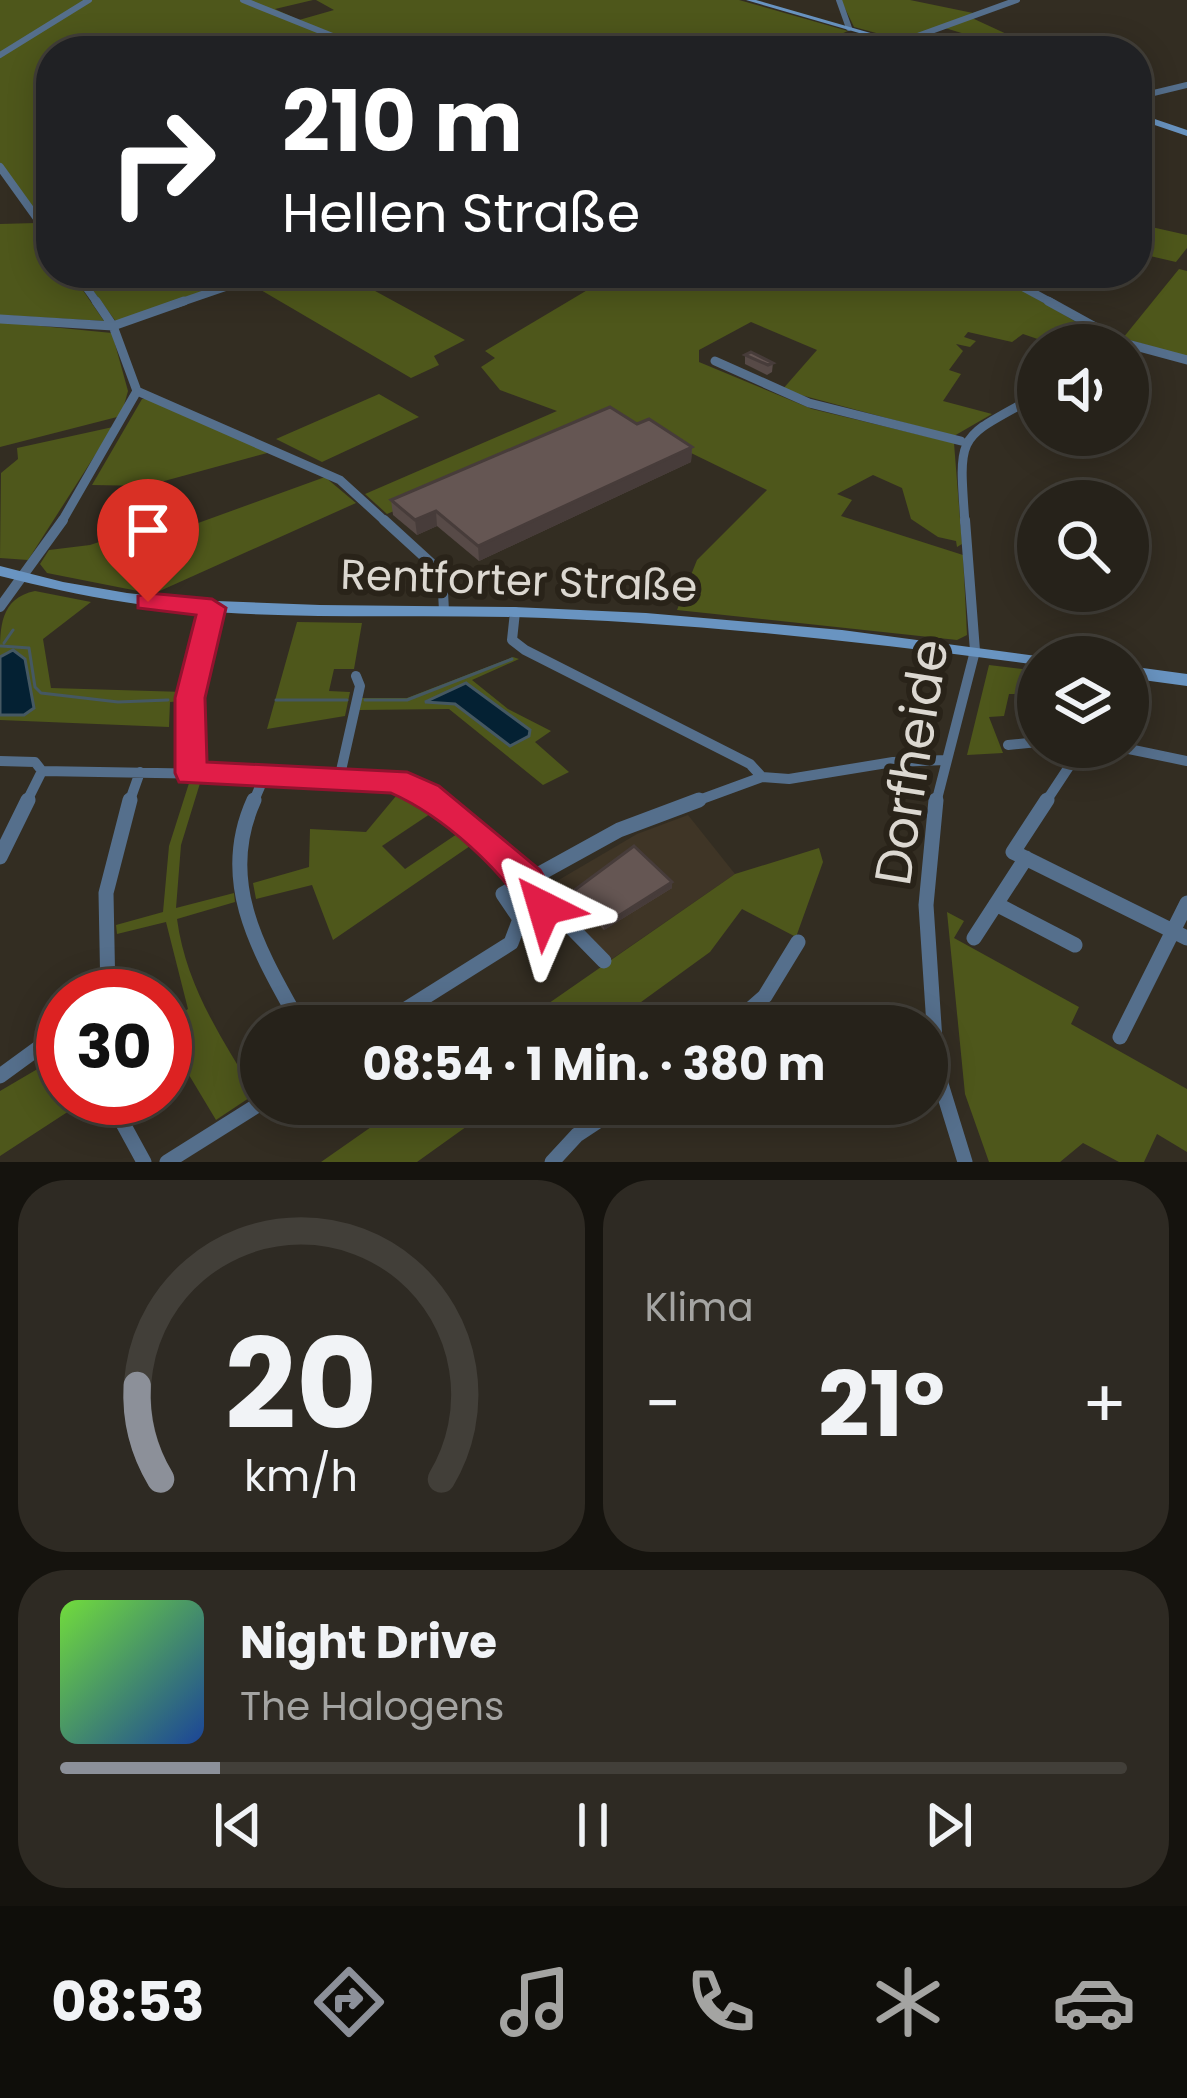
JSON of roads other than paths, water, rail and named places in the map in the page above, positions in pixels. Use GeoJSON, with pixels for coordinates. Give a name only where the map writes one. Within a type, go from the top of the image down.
{"type":"FeatureCollection","features":[{"type":"Feature","properties":{"kind":"main road"},"geometry":{"type":"LineString","coordinates":[[749,0],[876,36]]}},
{"type":"Feature","properties":{"kind":"main road"},"geometry":{"type":"LineString","coordinates":[[1152,121],[1187,133]]}},
{"type":"Feature","properties":{"kind":"main road","name":"Rentforter Straße"},"geometry":{"type":"LineString","coordinates":[[0,571],[117,598],[212,608],[681,618],[1017,657]]}},
{"type":"Feature","properties":{"kind":"main road"},"geometry":{"type":"LineString","coordinates":[[1149,675],[1187,680]]}},
{"type":"Feature","properties":{"kind":"street"},"geometry":{"type":"LineString","coordinates":[[0,55],[89,0]]}},
{"type":"Feature","properties":{"kind":"street"},"geometry":{"type":"LineString","coordinates":[[243,0],[333,36]]}},
{"type":"Feature","properties":{"kind":"street"},"geometry":{"type":"LineString","coordinates":[[839,0],[849,28]]}},
{"type":"Feature","properties":{"kind":"street"},"geometry":{"type":"LineString","coordinates":[[918,36],[1017,0]]}},
{"type":"Feature","properties":{"kind":"street"},"geometry":{"type":"LineString","coordinates":[[1152,94],[1187,85]]}},
{"type":"Feature","properties":{"kind":"street"},"geometry":{"type":"LineString","coordinates":[[0,167],[36,217]]}},
{"type":"Feature","properties":{"kind":"street"},"geometry":{"type":"LineString","coordinates":[[86,288],[113,326],[137,391],[340,479],[442,573],[444,611]]}},
{"type":"Feature","properties":{"kind":"street"},"geometry":{"type":"LineString","coordinates":[[0,319],[113,326],[223,288]]}},
{"type":"Feature","properties":{"kind":"street"},"geometry":{"type":"LineString","coordinates":[[1024,288],[1088,324]]}},
{"type":"Feature","properties":{"kind":"street"},"geometry":{"type":"LineString","coordinates":[[1149,350],[1187,360]]}},
{"type":"Feature","properties":{"kind":"street"},"geometry":{"type":"LineString","coordinates":[[715,361],[809,403],[961,441],[1017,408]]}},
{"type":"Feature","properties":{"kind":"street"},"geometry":{"type":"LineString","coordinates":[[0,607],[76,502],[137,391]]}},
{"type":"Feature","properties":{"kind":"street","name":"Dorfheide"},"geometry":{"type":"LineString","coordinates":[[961,441],[975,651],[932,817],[926,905],[937,1071],[964,1162]]}},
{"type":"Feature","properties":{"kind":"street"},"geometry":{"type":"LineString","coordinates":[[191,773],[190,698],[212,608]]}},
{"type":"Feature","properties":{"kind":"street"},"geometry":{"type":"LineString","coordinates":[[514,613],[512,640],[525,650],[750,764],[762,777]]}},
{"type":"Feature","properties":{"kind":"street"},"geometry":{"type":"LineString","coordinates":[[340,775],[360,686],[356,676]]}},
{"type":"Feature","properties":{"kind":"street"},"geometry":{"type":"LineString","coordinates":[[1008,745],[1017,744]]}},
{"type":"Feature","properties":{"kind":"street"},"geometry":{"type":"LineString","coordinates":[[1149,753],[1187,761]]}},
{"type":"Feature","properties":{"kind":"street"},"geometry":{"type":"LineString","coordinates":[[521,928],[502,898],[619,830],[762,777],[789,779],[946,760]]}},
{"type":"Feature","properties":{"kind":"street"},"geometry":{"type":"LineString","coordinates":[[0,761],[35,762],[42,771]]}},
{"type":"Feature","properties":{"kind":"street"},"geometry":{"type":"LineString","coordinates":[[1068,768],[1013,852],[1180,935]]}},
{"type":"Feature","properties":{"kind":"street"},"geometry":{"type":"LineString","coordinates":[[42,771],[382,777],[427,795],[542,897],[543,911]]}},
{"type":"Feature","properties":{"kind":"street"},"geometry":{"type":"LineString","coordinates":[[0,856],[42,771]]}},
{"type":"Feature","properties":{"kind":"street"},"geometry":{"type":"LineString","coordinates":[[107,969],[106,893],[114,848],[140,772]]}},
{"type":"Feature","properties":{"kind":"street"},"geometry":{"type":"LineString","coordinates":[[265,775],[241,845],[242,892],[250,935],[290,1005]]}},
{"type":"Feature","properties":{"kind":"street"},"geometry":{"type":"LineString","coordinates":[[974,938],[1026,858]]}},
{"type":"Feature","properties":{"kind":"street"},"geometry":{"type":"LineString","coordinates":[[1120,1036],[1180,935],[1187,903]]}},
{"type":"Feature","properties":{"kind":"street"},"geometry":{"type":"LineString","coordinates":[[996,904],[1075,945]]}},
{"type":"Feature","properties":{"kind":"street"},"geometry":{"type":"LineString","coordinates":[[412,1005],[511,943],[543,911],[556,912],[604,961]]}},
{"type":"Feature","properties":{"kind":"street"},"geometry":{"type":"LineString","coordinates":[[755,1005],[798,942]]}},
{"type":"Feature","properties":{"kind":"street"},"geometry":{"type":"LineString","coordinates":[[0,1076],[36,1050]]}},
{"type":"Feature","properties":{"kind":"street"},"geometry":{"type":"LineString","coordinates":[[167,1162],[240,1116]]}},
{"type":"Feature","properties":{"kind":"street"},"geometry":{"type":"LineString","coordinates":[[124,1125],[144,1162]]}},
{"type":"Feature","properties":{"kind":"street"},"geometry":{"type":"LineString","coordinates":[[552,1162],[592,1125]]}},
{"type":"Feature","properties":{"kind":"water"},"geometry":{"type":"Polygon","coordinates":[[[13,650],[25,659],[34,708],[24,715],[0,715],[0,657],[13,650]]]}},
{"type":"Feature","properties":{"kind":"water"},"geometry":{"type":"Polygon","coordinates":[[[466,683],[530,730],[529,736],[510,746],[455,704],[425,702],[466,683]]]}},
{"type":"Feature","properties":{"kind":"waterway"},"geometry":{"type":"LineString","coordinates":[[4,643],[13,630]]}},
{"type":"Feature","properties":{"kind":"waterway"},"geometry":{"type":"LineString","coordinates":[[1,646],[29,648],[35,687],[41,693],[118,702],[168,700]]}},
{"type":"Feature","properties":{"kind":"waterway"},"geometry":{"type":"LineString","coordinates":[[365,700],[407,700],[512,659]]}},
{"type":"Feature","properties":{"kind":"waterway"},"geometry":{"type":"LineString","coordinates":[[276,700],[347,700]]}}]}
